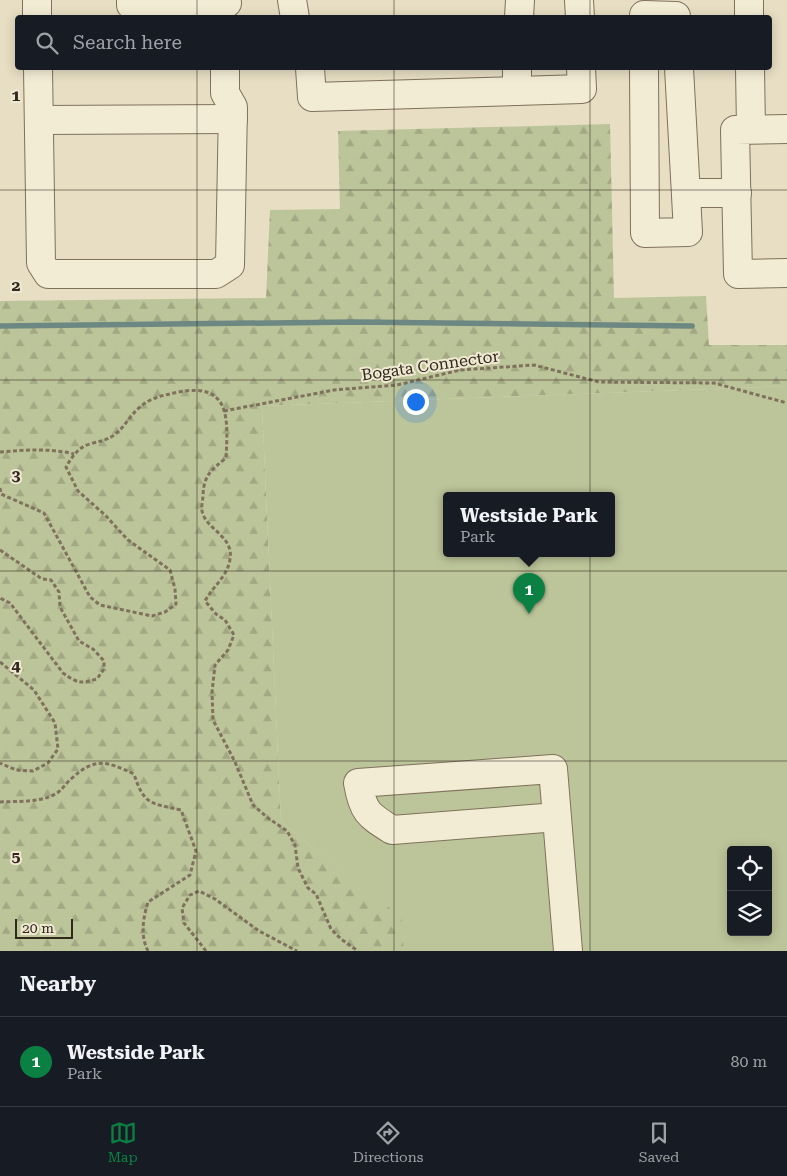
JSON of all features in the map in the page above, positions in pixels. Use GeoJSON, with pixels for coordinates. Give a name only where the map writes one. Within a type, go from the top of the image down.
{"type":"FeatureCollection","features":[{"type":"Feature","properties":{"kind":"lane"},"geometry":{"type":"LineString","coordinates":[[37,0],[37,15]]}},
{"type":"Feature","properties":{"kind":"lane"},"geometry":{"type":"LineString","coordinates":[[131,0],[131,5],[227,7]]}},
{"type":"Feature","properties":{"kind":"lane"},"geometry":{"type":"LineString","coordinates":[[292,0],[292,9],[295,15]]}},
{"type":"Feature","properties":{"kind":"lane"},"geometry":{"type":"LineString","coordinates":[[518,15],[520,0]]}},
{"type":"Feature","properties":{"kind":"lane"},"geometry":{"type":"LineString","coordinates":[[580,0],[580,15]]}},
{"type":"Feature","properties":{"kind":"lane"},"geometry":{"type":"LineString","coordinates":[[749,0],[749,15]]}},
{"type":"Feature","properties":{"kind":"lane"},"geometry":{"type":"LineString","coordinates":[[38,70],[41,263],[48,274],[216,274],[230,265],[233,107],[225,93],[225,70]]}},
{"type":"Feature","properties":{"kind":"lane"},"geometry":{"type":"LineString","coordinates":[[310,70],[312,97],[517,79],[582,89],[581,70]]}},
{"type":"Feature","properties":{"kind":"lane"},"geometry":{"type":"LineString","coordinates":[[644,70],[644,232],[688,232],[679,70]]}},
{"type":"Feature","properties":{"kind":"lane"},"geometry":{"type":"LineString","coordinates":[[750,70],[752,129]]}},
{"type":"Feature","properties":{"kind":"lane"},"geometry":{"type":"LineString","coordinates":[[39,120],[233,119]]}},
{"type":"Feature","properties":{"kind":"lane"},"geometry":{"type":"LineString","coordinates":[[787,129],[735,130],[738,274],[787,273]]}},
{"type":"Feature","properties":{"kind":"lane"},"geometry":{"type":"LineString","coordinates":[[686,193],[737,194]]}},
{"type":"Feature","properties":{"kind":"lane"},"geometry":{"type":"LineString","coordinates":[[557,816],[392,830],[370,816],[361,802],[358,783],[553,769],[557,816],[568,951]]}},
{"type":"Feature","properties":{"kind":"path","name":"Bogata Connector"},"geometry":{"type":"LineString","coordinates":[[224,411],[334,390],[397,385],[460,370],[534,364],[599,382],[714,383],[787,403]]}},
{"type":"Feature","properties":{"kind":"path"},"geometry":{"type":"LineString","coordinates":[[0,488],[2,494],[44,513],[90,596],[100,605],[152,616],[165,612],[176,604],[176,589],[170,570],[128,540],[105,515],[78,491],[66,467],[74,454],[88,444],[107,441],[120,431],[140,407],[157,397],[204,390],[220,401],[227,420],[226,458],[208,472],[203,489],[202,511],[208,521],[228,543],[230,558],[225,574],[211,590],[205,601],[216,614],[225,620],[234,635],[228,650],[215,665],[212,692],[213,720],[235,762],[253,805],[287,831],[294,845],[298,868],[308,888],[316,894],[331,929],[358,951]]}},
{"type":"Feature","properties":{"kind":"path"},"geometry":{"type":"LineString","coordinates":[[0,452],[60,450],[74,454]]}},
{"type":"Feature","properties":{"kind":"path"},"geometry":{"type":"LineString","coordinates":[[0,550],[42,579],[51,580],[60,592],[60,607],[78,641],[92,649],[104,660],[104,669],[97,679],[84,683],[74,681],[63,673],[10,603],[0,598]]}},
{"type":"Feature","properties":{"kind":"path"},"geometry":{"type":"LineString","coordinates":[[0,662],[34,690],[56,723],[58,749],[48,764],[33,772],[16,770],[0,763]]}},
{"type":"Feature","properties":{"kind":"path"},"geometry":{"type":"LineString","coordinates":[[0,802],[37,800],[58,793],[72,778],[94,763],[110,763],[134,774],[140,792],[149,802],[181,810],[196,851],[190,875],[148,902],[143,919],[144,942],[148,951]]}},
{"type":"Feature","properties":{"kind":"path"},"geometry":{"type":"LineString","coordinates":[[206,951],[184,923],[182,908],[190,895],[199,891],[215,899],[259,931],[298,951]]}},
{"type":"Feature","properties":{"kind":"green space"},"geometry":{"type":"Polygon","coordinates":[[[610,124],[614,298],[706,296],[709,345],[787,345],[787,386],[262,406],[281,822],[403,918],[404,951],[0,951],[0,301],[266,298],[270,210],[340,209],[338,131],[610,124]]]}},
{"type":"Feature","properties":{"kind":"green space"},"geometry":{"type":"Polygon","coordinates":[[[787,386],[787,951],[404,951],[402,918],[281,822],[262,406],[787,386]]]}},
{"type":"Feature","properties":{"kind":"waterway"},"geometry":{"type":"LineString","coordinates":[[0,326],[355,322],[692,326]]}},
{"type":"Feature","properties":{"kind":"place","name":"Westside Park"},"geometry":{"type":"Point","coordinates":[529,614]}}]}
